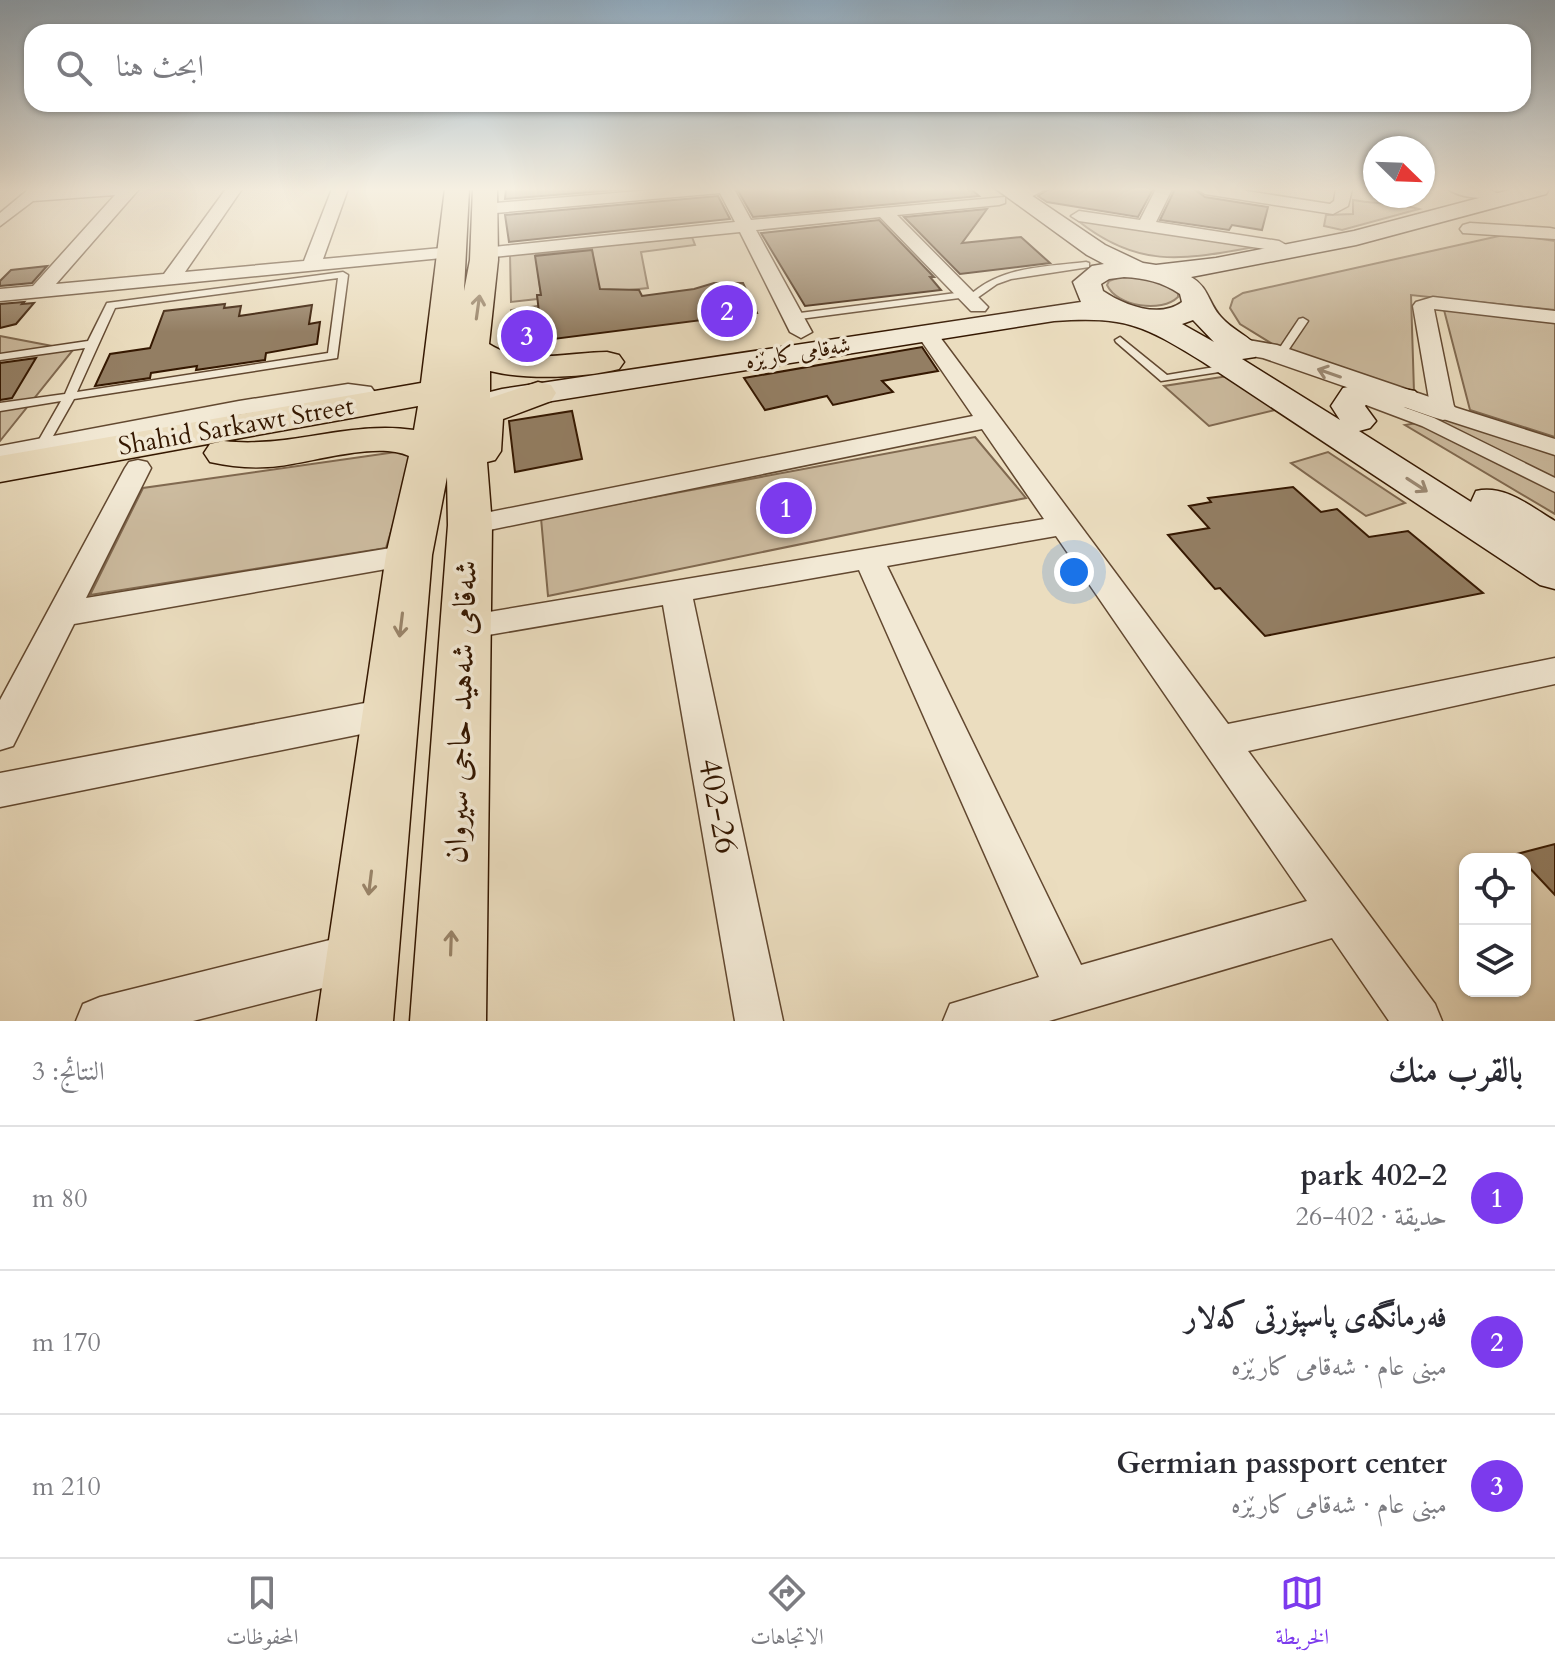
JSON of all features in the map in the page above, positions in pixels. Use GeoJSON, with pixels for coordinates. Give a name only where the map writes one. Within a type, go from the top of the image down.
{"type":"FeatureCollection","features":[{"type":"Feature","properties":{"kind":"main road"},"geometry":{"type":"LineString","coordinates":[[452,388],[453,237]]}},
{"type":"Feature","properties":{"kind":"main road"},"geometry":{"type":"LineString","coordinates":[[452,388],[484,253],[484,237]]}},
{"type":"Feature","properties":{"kind":"main road"},"geometry":{"type":"LineString","coordinates":[[1052,237],[1088,274],[1090,295],[1127,322],[1172,330],[1357,408],[1555,540]]}},
{"type":"Feature","properties":{"kind":"main road"},"geometry":{"type":"LineString","coordinates":[[1076,237],[1096,250],[1186,285],[1235,357],[1555,574]]}},
{"type":"Feature","properties":{"kind":"main road","name":"شەقامی کارێزە"},"geometry":{"type":"LineString","coordinates":[[607,362],[794,313],[1056,293],[1088,274],[1111,270],[1207,268],[1268,237]]}},
{"type":"Feature","properties":{"kind":"main road","name":"شەقامی کارێزە"},"geometry":{"type":"LineString","coordinates":[[452,388],[538,393],[1071,310],[1127,322],[1168,317],[1192,310],[1216,287],[1234,281],[1435,237]]}},
{"type":"Feature","properties":{"kind":"main road"},"geometry":{"type":"LineString","coordinates":[[370,402],[427,363],[433,354],[436,337],[452,388]]}},
{"type":"Feature","properties":{"kind":"main road","name":"Shahid Sarkawt Street"},"geometry":{"type":"LineString","coordinates":[[0,493],[224,453],[265,457],[395,438],[421,443],[452,388],[481,357],[508,365],[607,362]]}},
{"type":"Feature","properties":{"kind":"main road","name":"Shahid Sarkawt Street"},"geometry":{"type":"LineString","coordinates":[[18,458],[452,388]]}},
{"type":"Feature","properties":{"kind":"main road","name":"شەقامی شەهید حاجی سیروان"},"geometry":{"type":"LineString","coordinates":[[448,1021],[469,514],[466,444],[452,388]]}},
{"type":"Feature","properties":{"kind":"main road","name":"شەقامی شەهید حاجی سیروان"},"geometry":{"type":"LineString","coordinates":[[355,1021],[409,555],[452,388]]}},
{"type":"Feature","properties":{"kind":"main road"},"geometry":{"type":"LineString","coordinates":[[469,514],[481,455],[482,417],[495,407],[538,393]]}},
{"type":"Feature","properties":{"kind":"main road"},"geometry":{"type":"LineString","coordinates":[[1357,408],[1385,394],[1403,398]]}},
{"type":"Feature","properties":{"kind":"street"},"geometry":{"type":"LineString","coordinates":[[39,291],[87,237]]}},
{"type":"Feature","properties":{"kind":"street"},"geometry":{"type":"LineString","coordinates":[[170,279],[200,237]]}},
{"type":"Feature","properties":{"kind":"street"},"geometry":{"type":"LineString","coordinates":[[311,266],[322,237]]}},
{"type":"Feature","properties":{"kind":"street"},"geometry":{"type":"LineString","coordinates":[[484,253],[648,237]]}},
{"type":"Feature","properties":{"kind":"street"},"geometry":{"type":"LineString","coordinates":[[750,237],[794,313]]}},
{"type":"Feature","properties":{"kind":"street"},"geometry":{"type":"LineString","coordinates":[[908,237],[971,301]]}},
{"type":"Feature","properties":{"kind":"street"},"geometry":{"type":"LineString","coordinates":[[0,295],[452,252]]}},
{"type":"Feature","properties":{"kind":"street"},"geometry":{"type":"LineString","coordinates":[[1443,411],[1424,304],[1555,317]]}},
{"type":"Feature","properties":{"kind":"street"},"geometry":{"type":"LineString","coordinates":[[927,333],[1418,1021]]}},
{"type":"Feature","properties":{"kind":"street"},"geometry":{"type":"LineString","coordinates":[[1235,357],[1280,355],[1555,447]]}},
{"type":"Feature","properties":{"kind":"street"},"geometry":{"type":"LineString","coordinates":[[1357,408],[1428,422],[1555,486]]}},
{"type":"Feature","properties":{"kind":"street"},"geometry":{"type":"LineString","coordinates":[[469,514],[990,420]]}},
{"type":"Feature","properties":{"kind":"street"},"geometry":{"type":"LineString","coordinates":[[0,735],[138,468]]}},
{"type":"Feature","properties":{"kind":"street"},"geometry":{"type":"LineString","coordinates":[[465,627],[1065,525]]}},
{"type":"Feature","properties":{"kind":"street"},"geometry":{"type":"LineString","coordinates":[[62,614],[409,555]]}},
{"type":"Feature","properties":{"kind":"street"},"geometry":{"type":"LineString","coordinates":[[868,558],[1069,991]]}},
{"type":"Feature","properties":{"kind":"street","name":"402-26"},"geometry":{"type":"LineString","coordinates":[[676,591],[759,1021]]}},
{"type":"Feature","properties":{"kind":"street"},"geometry":{"type":"LineString","coordinates":[[1219,742],[1555,671]]}},
{"type":"Feature","properties":{"kind":"street"},"geometry":{"type":"LineString","coordinates":[[0,790],[391,713]]}},
{"type":"Feature","properties":{"kind":"street"},"geometry":{"type":"LineString","coordinates":[[967,1021],[1342,913]]}},
{"type":"Feature","properties":{"kind":"street"},"geometry":{"type":"LineString","coordinates":[[100,1021],[362,955]]}},
{"type":"Feature","properties":{"kind":"lane"},"geometry":{"type":"LineString","coordinates":[[0,407],[69,395],[333,356],[343,275],[111,305],[89,344],[69,395],[18,458]]}},
{"type":"Feature","properties":{"kind":"lane"},"geometry":{"type":"LineString","coordinates":[[1280,355],[1303,321]]}},
{"type":"Feature","properties":{"kind":"lane"},"geometry":{"type":"LineString","coordinates":[[0,357],[89,344]]}},
{"type":"Feature","properties":{"kind":"shaded area"},"geometry":{"type":"Polygon","coordinates":[[[692,237],[695,245],[641,252],[648,288],[591,294],[592,249],[536,255],[541,295],[537,295],[537,299],[511,302],[510,255],[692,237]]]}},
{"type":"Feature","properties":{"kind":"shaded area"},"geometry":{"type":"Polygon","coordinates":[[[1100,237],[1186,237],[1254,247],[1205,255],[1161,257],[1120,247],[1100,237]]]}},
{"type":"Feature","properties":{"kind":"shaded area"},"geometry":{"type":"Polygon","coordinates":[[[1496,237],[1555,241],[1555,310],[1411,295],[1414,392],[1274,345],[1240,324],[1230,308],[1233,299],[1243,293],[1496,237]]]}},
{"type":"Feature","properties":{"kind":"shaded area"},"geometry":{"type":"Polygon","coordinates":[[[1123,276],[1157,279],[1178,292],[1178,297],[1162,305],[1130,303],[1112,292],[1107,285],[1109,281],[1123,276]]]}},
{"type":"Feature","properties":{"kind":"shaded area"},"geometry":{"type":"Polygon","coordinates":[[[538,306],[540,321],[549,320],[545,324],[547,344],[513,348],[511,310],[538,306]]]}},
{"type":"Feature","properties":{"kind":"shaded area"},"geometry":{"type":"Polygon","coordinates":[[[1444,310],[1555,323],[1555,437],[1470,410],[1444,310]]]}},
{"type":"Feature","properties":{"kind":"shaded area"},"geometry":{"type":"Polygon","coordinates":[[[0,336],[73,350],[0,441],[0,336]]]}},
{"type":"Feature","properties":{"kind":"shaded area"},"geometry":{"type":"Polygon","coordinates":[[[1228,376],[1279,409],[1209,426],[1164,386],[1228,376]]]}},
{"type":"Feature","properties":{"kind":"shaded area"},"geometry":{"type":"Polygon","coordinates":[[[1447,418],[1555,455],[1555,514],[1405,425],[1447,418]]]}},
{"type":"Feature","properties":{"kind":"shaded area"},"geometry":{"type":"Polygon","coordinates":[[[975,437],[1026,498],[548,596],[541,518],[975,437]]]}},
{"type":"Feature","properties":{"kind":"shaded area"},"geometry":{"type":"Polygon","coordinates":[[[396,452],[411,456],[412,461],[386,548],[90,595],[143,488],[396,452]]]}},
{"type":"Feature","properties":{"kind":"shaded area"},"geometry":{"type":"Polygon","coordinates":[[[1328,452],[1405,503],[1366,516],[1291,463],[1328,452]]]}},
{"type":"Feature","properties":{"kind":"building"},"geometry":{"type":"Polygon","coordinates":[[[508,237],[560,237],[509,242],[508,237]]]}},
{"type":"Feature","properties":{"kind":"building"},"geometry":{"type":"Polygon","coordinates":[[[763,237],[895,237],[934,277],[930,277],[941,290],[805,306],[763,237]]]}},
{"type":"Feature","properties":{"kind":"building"},"geometry":{"type":"Polygon","coordinates":[[[923,237],[967,237],[962,243],[1021,237],[1050,263],[960,274],[923,237]]]}},
{"type":"Feature","properties":{"kind":"building"},"geometry":{"type":"Polygon","coordinates":[[[592,250],[600,289],[639,290],[642,296],[714,283],[743,283],[757,313],[546,340],[544,320],[540,321],[537,295],[541,295],[535,256],[592,250]]]}},
{"type":"Feature","properties":{"kind":"building"},"geometry":{"type":"Polygon","coordinates":[[[47,266],[32,283],[0,286],[0,281],[11,270],[47,266]]]}},
{"type":"Feature","properties":{"kind":"building"},"geometry":{"type":"Polygon","coordinates":[[[24,302],[22,304],[34,303],[16,324],[0,328],[0,304],[24,302]]]}},
{"type":"Feature","properties":{"kind":"building"},"geometry":{"type":"Polygon","coordinates":[[[225,304],[224,308],[241,306],[239,316],[312,305],[309,324],[320,322],[317,344],[266,353],[265,360],[151,373],[150,378],[95,386],[110,354],[150,348],[164,311],[225,304]]]}},
{"type":"Feature","properties":{"kind":"building"},"geometry":{"type":"Polygon","coordinates":[[[922,347],[938,371],[882,381],[893,392],[833,405],[827,396],[765,410],[744,378],[922,347]]]}},
{"type":"Feature","properties":{"kind":"building"},"geometry":{"type":"Polygon","coordinates":[[[36,358],[12,398],[0,400],[0,363],[36,358]]]}},
{"type":"Feature","properties":{"kind":"building"},"geometry":{"type":"Polygon","coordinates":[[[572,411],[582,459],[515,472],[509,421],[572,411]]]}},
{"type":"Feature","properties":{"kind":"building"},"geometry":{"type":"Polygon","coordinates":[[[1293,487],[1321,512],[1337,509],[1369,537],[1408,531],[1483,593],[1265,636],[1220,588],[1215,589],[1168,535],[1209,528],[1189,506],[1211,502],[1208,498],[1293,487]]]}},
{"type":"Feature","properties":{"kind":"building"},"geometry":{"type":"Polygon","coordinates":[[[1555,844],[1555,895],[1531,869],[1531,853],[1521,853],[1555,844]]]}},
{"type":"Feature","properties":{"kind":"place","name":"فەرمانگەی پاسپۆرتی کەلار"},"geometry":{"type":"Point","coordinates":[727,311]}},
{"type":"Feature","properties":{"kind":"place","name":"Germian passport center"},"geometry":{"type":"Point","coordinates":[527,336]}},
{"type":"Feature","properties":{"kind":"place","name":"park 402-2"},"geometry":{"type":"Point","coordinates":[786,508]}}]}
